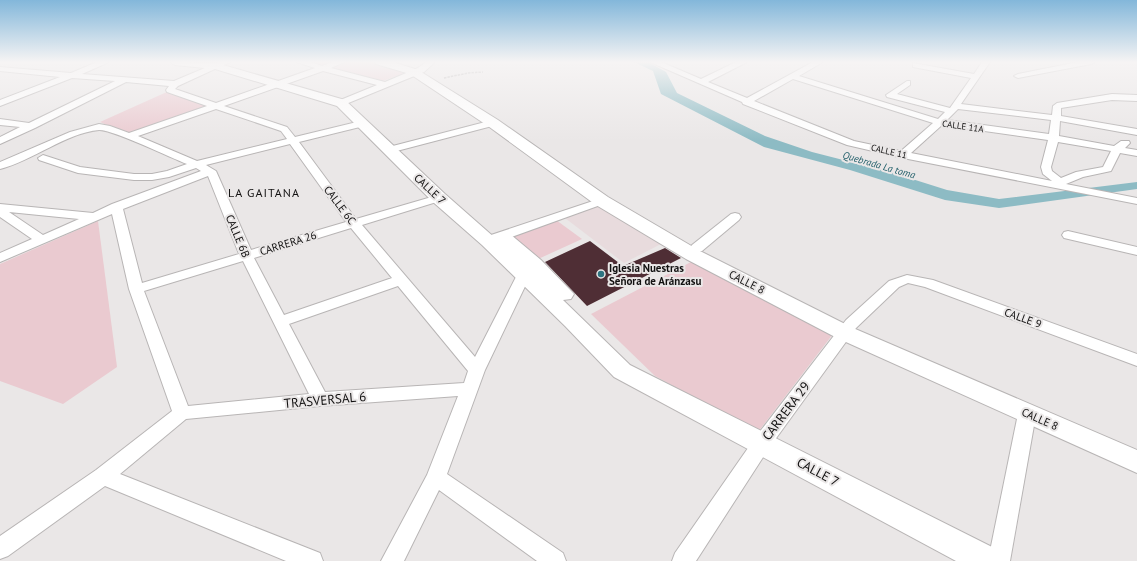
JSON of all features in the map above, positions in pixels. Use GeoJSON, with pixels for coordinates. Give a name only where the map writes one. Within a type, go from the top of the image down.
{"type":"FeatureCollection","features":[{"type":"Feature","properties":{"kind":"main road","name":"CALLE 7"},"geometry":{"type":"LineString","coordinates":[[299,88],[345,102],[529,270],[573,321],[622,371],[987,561]]}},
{"type":"Feature","properties":{"kind":"main road","name":"CALLE 8"},"geometry":{"type":"LineString","coordinates":[[448,88],[493,123],[602,201],[693,255],[1027,414],[1137,462]]}},
{"type":"Feature","properties":{"kind":"main road","name":"CALLE 8"},"geometry":{"type":"LineString","coordinates":[[453,88],[503,120],[620,201],[697,248],[848,329],[1137,447]]}},
{"type":"Feature","properties":{"kind":"main road","name":"CALLE 7"},"geometry":{"type":"LineString","coordinates":[[345,102],[361,124],[395,149],[439,198],[495,238]]}},
{"type":"Feature","properties":{"kind":"street"},"geometry":{"type":"LineString","coordinates":[[0,103],[34,88]]}},
{"type":"Feature","properties":{"kind":"street"},"geometry":{"type":"LineString","coordinates":[[0,141],[108,88]]}},
{"type":"Feature","properties":{"kind":"street","name":"CALLE 6C"},"geometry":{"type":"LineString","coordinates":[[176,88],[218,106],[284,129],[353,223],[477,370]]}},
{"type":"Feature","properties":{"kind":"street"},"geometry":{"type":"LineString","coordinates":[[129,136],[268,88]]}},
{"type":"Feature","properties":{"kind":"street"},"geometry":{"type":"LineString","coordinates":[[345,102],[378,88]]}},
{"type":"Feature","properties":{"kind":"street","name":"CALLE 11"},"geometry":{"type":"LineString","coordinates":[[714,88],[851,143],[903,155],[1137,201]]}},
{"type":"Feature","properties":{"kind":"street"},"geometry":{"type":"LineString","coordinates":[[746,102],[773,88]]}},
{"type":"Feature","properties":{"kind":"street","name":"CALLE 11A"},"geometry":{"type":"LineString","coordinates":[[830,88],[938,122],[1054,138],[1137,152]]}},
{"type":"Feature","properties":{"kind":"street"},"geometry":{"type":"LineString","coordinates":[[900,88],[890,96],[954,108],[1056,118],[1137,134]]}},
{"type":"Feature","properties":{"kind":"street"},"geometry":{"type":"LineString","coordinates":[[903,155],[954,108],[968,88]]}},
{"type":"Feature","properties":{"kind":"street"},"geometry":{"type":"LineString","coordinates":[[0,95],[14,96]]}},
{"type":"Feature","properties":{"kind":"street"},"geometry":{"type":"LineString","coordinates":[[0,99],[14,96]]}},
{"type":"Feature","properties":{"kind":"street"},"geometry":{"type":"LineString","coordinates":[[1137,98],[1112,97],[1066,103],[1057,106],[1054,138],[1046,167],[1047,172],[1059,185],[1070,177],[1107,168],[1118,148],[1137,134]]}},
{"type":"Feature","properties":{"kind":"street"},"geometry":{"type":"LineString","coordinates":[[0,122],[32,126]]}},
{"type":"Feature","properties":{"kind":"street"},"geometry":{"type":"LineString","coordinates":[[395,149],[493,123]]}},
{"type":"Feature","properties":{"kind":"street"},"geometry":{"type":"LineString","coordinates":[[43,158],[78,170],[134,177],[152,177],[168,174],[198,164],[291,140],[361,124]]}},
{"type":"Feature","properties":{"kind":"street"},"geometry":{"type":"LineString","coordinates":[[0,166],[73,134],[93,128],[107,128],[198,164],[211,171]]}},
{"type":"Feature","properties":{"kind":"street"},"geometry":{"type":"LineString","coordinates":[[0,258],[116,207],[167,186],[211,171]]}},
{"type":"Feature","properties":{"kind":"street","name":"CALLE 6B"},"geometry":{"type":"LineString","coordinates":[[211,171],[246,255],[320,399]]}},
{"type":"Feature","properties":{"kind":"street","name":"CARRERA 26"},"geometry":{"type":"LineString","coordinates":[[136,289],[439,198]]}},
{"type":"Feature","properties":{"kind":"street"},"geometry":{"type":"LineString","coordinates":[[495,238],[602,201]]}},
{"type":"Feature","properties":{"kind":"street"},"geometry":{"type":"LineString","coordinates":[[0,549],[103,476],[182,413],[136,289],[116,207]]}},
{"type":"Feature","properties":{"kind":"street"},"geometry":{"type":"LineString","coordinates":[[0,208],[94,217]]}},
{"type":"Feature","properties":{"kind":"street"},"geometry":{"type":"LineString","coordinates":[[0,212],[42,240]]}},
{"type":"Feature","properties":{"kind":"street"},"geometry":{"type":"LineString","coordinates":[[697,248],[735,217]]}},
{"type":"Feature","properties":{"kind":"street"},"geometry":{"type":"LineString","coordinates":[[1068,235],[1137,251]]}},
{"type":"Feature","properties":{"kind":"street"},"geometry":{"type":"LineString","coordinates":[[392,561],[436,477],[468,389],[529,270]]}},
{"type":"Feature","properties":{"kind":"street"},"geometry":{"type":"LineString","coordinates":[[280,322],[401,280]]}},
{"type":"Feature","properties":{"kind":"street","name":"CARRERA 29"},"geometry":{"type":"LineString","coordinates":[[683,561],[762,443],[848,329],[894,284],[908,280]]}},
{"type":"Feature","properties":{"kind":"street","name":"CALLE 9"},"geometry":{"type":"LineString","coordinates":[[908,280],[928,283],[1137,360]]}},
{"type":"Feature","properties":{"kind":"street","name":"TRASVERSAL 6"},"geometry":{"type":"LineString","coordinates":[[182,413],[320,399],[468,389]]}},
{"type":"Feature","properties":{"kind":"street"},"geometry":{"type":"LineString","coordinates":[[999,561],[1027,414]]}},
{"type":"Feature","properties":{"kind":"street"},"geometry":{"type":"LineString","coordinates":[[103,476],[312,561]]}},
{"type":"Feature","properties":{"kind":"street"},"geometry":{"type":"LineString","coordinates":[[436,477],[555,561]]}},
{"type":"Feature","properties":{"kind":"shaded area"},"geometry":{"type":"Polygon","coordinates":[[[169,91],[214,106],[130,135],[100,122],[169,91]]]}},
{"type":"Feature","properties":{"kind":"shaded area"},"geometry":{"type":"Polygon","coordinates":[[[602,204],[663,243],[624,263],[565,218],[602,204]]]}},
{"type":"Feature","properties":{"kind":"shaded area"},"geometry":{"type":"Polygon","coordinates":[[[556,220],[582,239],[536,260],[508,236],[556,220]]]}},
{"type":"Feature","properties":{"kind":"shaded area"},"geometry":{"type":"Polygon","coordinates":[[[98,221],[117,367],[63,404],[0,381],[0,264],[98,221]]]}},
{"type":"Feature","properties":{"kind":"shaded area"},"geometry":{"type":"Polygon","coordinates":[[[691,262],[833,334],[758,432],[655,376],[591,314],[691,262]]]}},
{"type":"Feature","properties":{"kind":"water"},"geometry":{"type":"Polygon","coordinates":[[[659,88],[674,88],[677,93],[765,136],[812,152],[890,172],[947,190],[999,199],[1137,182],[1137,189],[999,208],[945,200],[850,170],[764,147],[661,94],[659,88]]]}},
{"type":"Feature","properties":{"kind":"building","name":"Iglesia Nuestras Señora de Aránzasu"},"geometry":{"type":"Polygon","coordinates":[[[590,241],[623,266],[665,248],[681,258],[587,306],[545,262],[590,241]]]}},
{"type":"Feature","properties":{"kind":"place","name":"Iglesia Nuestras Señora de Aránzasu"},"geometry":{"type":"Point","coordinates":[601,274]}},
{"type":"Feature","properties":{"kind":"district","name":"LA GAITANA"},"geometry":{"type":"Point","coordinates":[264,192]}},
{"type":"Feature","properties":{"kind":"water label","name":"Quebrada La toma"},"geometry":{"type":"Point","coordinates":[879,165]}}]}
